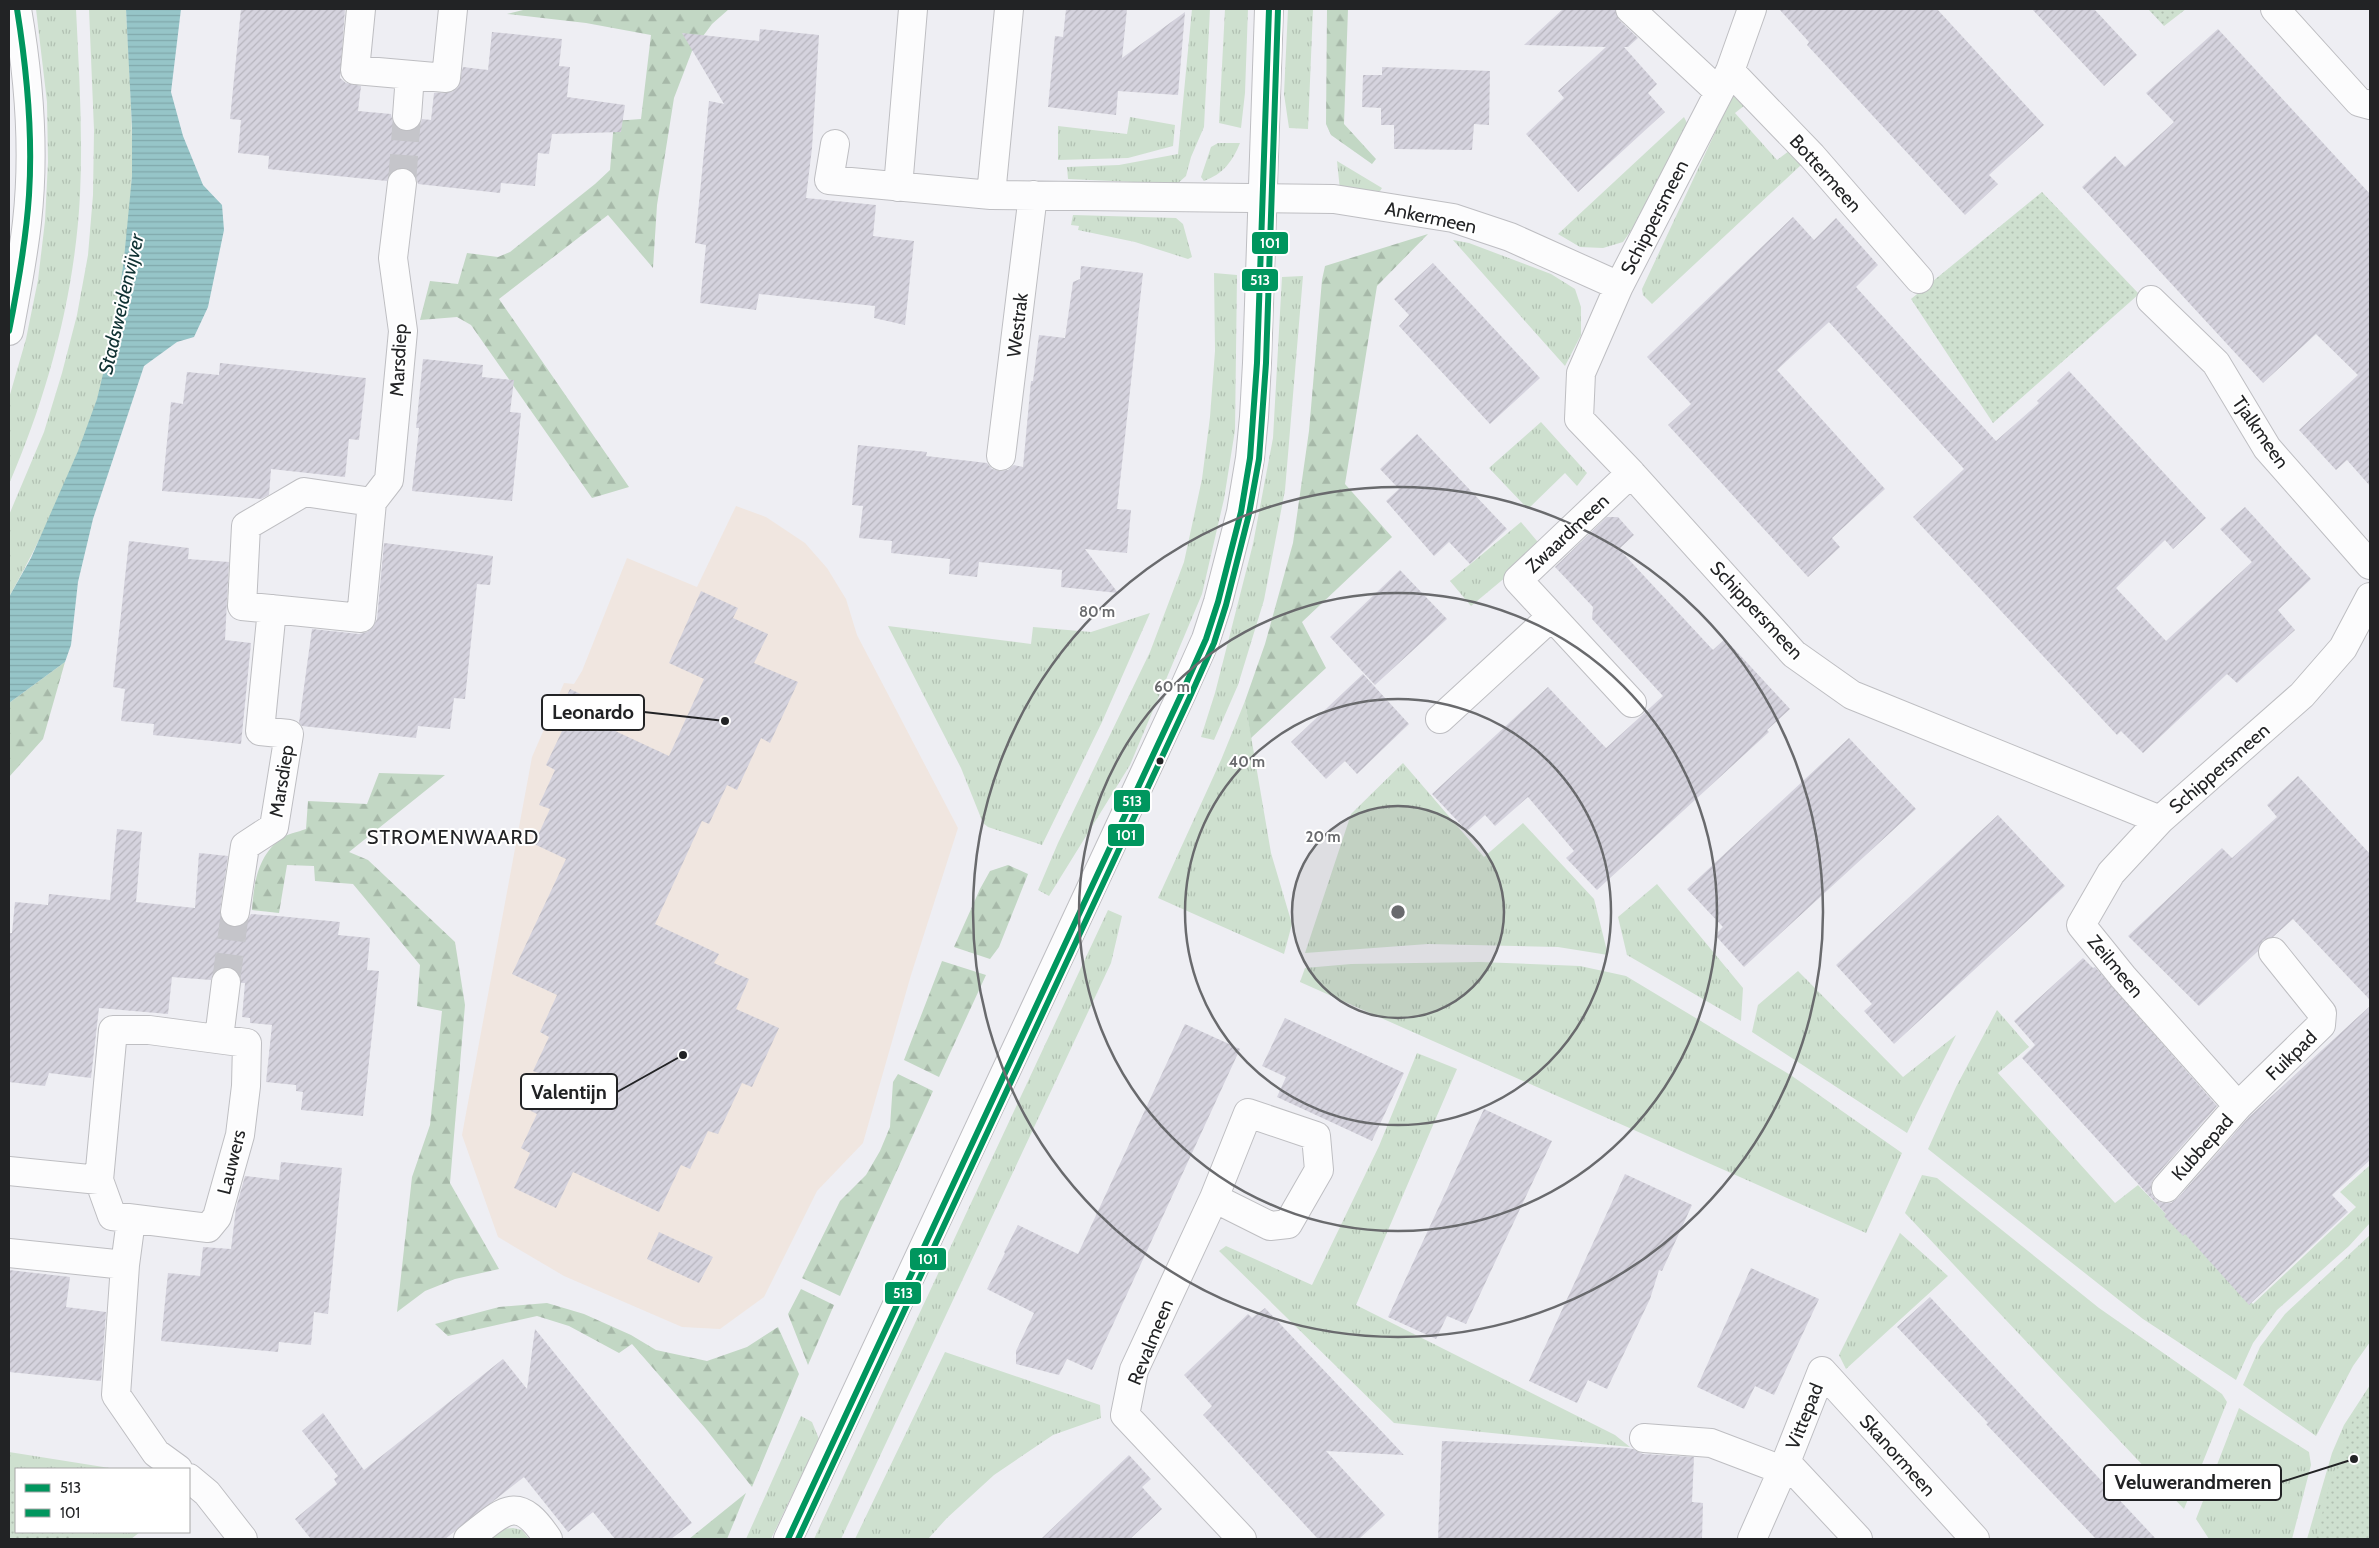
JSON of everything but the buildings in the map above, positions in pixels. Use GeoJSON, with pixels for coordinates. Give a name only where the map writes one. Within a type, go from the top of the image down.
{"type":"FeatureCollection","features":[{"type":"Feature","properties":{"kind":"street"},"geometry":{"type":"LineString","coordinates":[[9,331],[20,278],[27,220],[30,163],[28,103],[23,45],[17,9]]}},
{"type":"Feature","properties":{"kind":"street"},"geometry":{"type":"LineString","coordinates":[[361,9],[355,70],[446,78],[453,9]]}},
{"type":"Feature","properties":{"kind":"street"},"geometry":{"type":"LineString","coordinates":[[898,187],[913,9]]}},
{"type":"Feature","properties":{"kind":"street"},"geometry":{"type":"LineString","coordinates":[[991,195],[1009,9]]}},
{"type":"Feature","properties":{"kind":"street"},"geometry":{"type":"LineString","coordinates":[[788,1539],[1206,639],[1231,557],[1250,458],[1254,417],[1269,9]]}},
{"type":"Feature","properties":{"kind":"street","name":"Bottermeen"},"geometry":{"type":"LineString","coordinates":[[1630,9],[1724,81],[1812,156],[1919,279]]}},
{"type":"Feature","properties":{"kind":"street","name":"Schippersmeen"},"geometry":{"type":"LineString","coordinates":[[1752,9],[1724,81],[1619,286],[1581,373],[1579,419],[1794,654],[1852,695],[2160,820],[2302,695],[2343,648],[2370,598]]}},
{"type":"Feature","properties":{"kind":"street"},"geometry":{"type":"LineString","coordinates":[[2275,9],[2359,102],[2370,105]]}},
{"type":"Feature","properties":{"kind":"street"},"geometry":{"type":"LineString","coordinates":[[407,116],[410,75]]}},
{"type":"Feature","properties":{"kind":"street"},"geometry":{"type":"LineString","coordinates":[[835,144],[829,180],[991,195],[1262,198]]}},
{"type":"Feature","properties":{"kind":"street","name":"Marsdiep"},"geometry":{"type":"LineString","coordinates":[[372,502],[389,480],[403,331],[393,258],[402,183]]}},
{"type":"Feature","properties":{"kind":"street","name":"Westrak"},"geometry":{"type":"LineString","coordinates":[[1001,456],[1033,195]]}},
{"type":"Feature","properties":{"kind":"street","name":"Ankermeen"},"geometry":{"type":"LineString","coordinates":[[1262,198],[1334,199],[1454,218],[1510,237],[1619,286]]}},
{"type":"Feature","properties":{"kind":"street","name":"Tjalkmeen"},"geometry":{"type":"LineString","coordinates":[[2151,300],[2216,363],[2266,448],[2370,565]]}},
{"type":"Feature","properties":{"kind":"street","name":"Zwaardmeen"},"geometry":{"type":"LineString","coordinates":[[1630,473],[1518,580],[1632,703]]}},
{"type":"Feature","properties":{"kind":"street"},"geometry":{"type":"LineString","coordinates":[[304,492],[372,502],[361,618],[272,609],[242,606],[246,526],[304,492]]}},
{"type":"Feature","properties":{"kind":"street","name":"Marsdiep"},"geometry":{"type":"LineString","coordinates":[[235,912],[245,846],[274,827],[289,734],[260,731],[272,609]]}},
{"type":"Feature","properties":{"kind":"street"},"geometry":{"type":"LineString","coordinates":[[1440,718],[1551,617]]}},
{"type":"Feature","properties":{"kind":"street","name":"Zeilmeen"},"geometry":{"type":"LineString","coordinates":[[2160,820],[2111,873],[2081,925],[2123,977],[2238,1106]]}},
{"type":"Feature","properties":{"kind":"street","name":"Fuikpad"},"geometry":{"type":"LineString","coordinates":[[2238,1106],[2321,1025],[2322,1013],[2273,952]]}},
{"type":"Feature","properties":{"kind":"street"},"geometry":{"type":"LineString","coordinates":[[219,1038],[226,982]]}},
{"type":"Feature","properties":{"kind":"street","name":"Lauwers"},"geometry":{"type":"LineString","coordinates":[[113,1030],[148,1030],[219,1038],[247,1043],[246,1086],[240,1135],[217,1217],[208,1228],[131,1220],[112,1216],[99,1180],[113,1030]]}},
{"type":"Feature","properties":{"kind":"street","name":"Kubbepad"},"geometry":{"type":"LineString","coordinates":[[2166,1188],[2238,1106]]}},
{"type":"Feature","properties":{"kind":"street"},"geometry":{"type":"LineString","coordinates":[[9,1171],[99,1180]]}},
{"type":"Feature","properties":{"kind":"street","name":"Revalmeen"},"geometry":{"type":"LineString","coordinates":[[1214,1198],[1134,1370],[1125,1415],[1231,1536]]}},
{"type":"Feature","properties":{"kind":"street"},"geometry":{"type":"LineString","coordinates":[[131,1220],[125,1264],[116,1395],[156,1453],[177,1468]]}},
{"type":"Feature","properties":{"kind":"street"},"geometry":{"type":"LineString","coordinates":[[9,1253],[125,1264]]}},
{"type":"Feature","properties":{"kind":"street","name":"Vittepad"},"geometry":{"type":"LineString","coordinates":[[1784,1466],[1822,1371]]}},
{"type":"Feature","properties":{"kind":"street","name":"Skanormeen"},"geometry":{"type":"LineString","coordinates":[[1822,1371],[1975,1539]]}},
{"type":"Feature","properties":{"kind":"street"},"geometry":{"type":"LineString","coordinates":[[1644,1438],[1711,1443],[1784,1466],[1858,1539]]}},
{"type":"Feature","properties":{"kind":"street"},"geometry":{"type":"LineString","coordinates":[[1752,1539],[1784,1466]]}},
{"type":"Feature","properties":{"kind":"street"},"geometry":{"type":"LineString","coordinates":[[198,1486],[243,1539]]}},
{"type":"Feature","properties":{"kind":"street"},"geometry":{"type":"LineString","coordinates":[[468,1539],[502,1513],[514,1510],[525,1512],[538,1523],[548,1539]]}},
{"type":"Feature","properties":{"kind":"shaded area"},"geometry":{"type":"Polygon","coordinates":[[[736,506],[766,517],[805,543],[827,568],[846,599],[857,635],[958,828],[911,975],[863,1143],[817,1191],[764,1297],[720,1329],[682,1327],[564,1276],[498,1237],[462,1135],[532,757],[564,683],[574,684],[582,671],[627,558],[697,587],[736,506]]]}},
{"type":"Feature","properties":{"kind":"green space"},"geometry":{"type":"Polygon","coordinates":[[[36,9],[76,9],[81,125],[80,195],[72,269],[57,343],[36,415],[9,484],[9,398],[26,339],[38,280],[45,221],[48,162],[47,102],[36,9]]]}},
{"type":"Feature","properties":{"kind":"green space"},"geometry":{"type":"Polygon","coordinates":[[[89,9],[126,9],[132,175],[126,260],[112,345],[97,400],[79,451],[58,500],[9,597],[9,515],[44,432],[62,373],[77,315],[88,255],[93,195],[94,130],[89,9]]]}},
{"type":"Feature","properties":{"kind":"green space"},"geometry":{"type":"Polygon","coordinates":[[[527,9],[729,9],[712,24],[692,51],[674,98],[657,205],[653,268],[608,215],[499,299],[629,487],[592,498],[471,325],[457,317],[420,320],[430,281],[458,284],[467,253],[498,257],[510,252],[610,170],[614,121],[641,119],[651,35],[586,23],[507,14],[527,9]]]}},
{"type":"Feature","properties":{"kind":"green space"},"geometry":{"type":"Polygon","coordinates":[[[1192,9],[1210,9],[1204,127],[1191,157],[1186,176],[1177,184],[1068,179],[1067,167],[1119,165],[1178,154],[1192,9]]]}},
{"type":"Feature","properties":{"kind":"green space"},"geometry":{"type":"Polygon","coordinates":[[[1225,9],[1248,9],[1245,93],[1241,128],[1219,123],[1225,9]]]}},
{"type":"Feature","properties":{"kind":"green space"},"geometry":{"type":"Polygon","coordinates":[[[1288,9],[1313,9],[1308,129],[1289,128],[1284,94],[1288,9]]]}},
{"type":"Feature","properties":{"kind":"green space"},"geometry":{"type":"Polygon","coordinates":[[[1327,9],[1348,9],[1344,124],[1376,159],[1372,164],[1331,135],[1326,124],[1327,9]]]}},
{"type":"Feature","properties":{"kind":"green space"},"geometry":{"type":"Polygon","coordinates":[[[2148,9],[2186,9],[2164,26],[2148,9]]]}},
{"type":"Feature","properties":{"kind":"green space"},"geometry":{"type":"Polygon","coordinates":[[[1734,92],[1745,105],[1735,113],[1777,160],[1805,139],[1816,151],[1652,304],[1643,295],[1642,289],[1734,92]]]}},
{"type":"Feature","properties":{"kind":"green space"},"geometry":{"type":"Polygon","coordinates":[[[1130,117],[1175,125],[1173,146],[1128,158],[1058,160],[1058,126],[1127,134],[1130,117]]]}},
{"type":"Feature","properties":{"kind":"green space"},"geometry":{"type":"Polygon","coordinates":[[[1684,117],[1688,125],[1637,222],[1623,242],[1603,248],[1580,247],[1558,234],[1684,117]]]}},
{"type":"Feature","properties":{"kind":"green space"},"geometry":{"type":"Polygon","coordinates":[[[1218,143],[1240,143],[1234,156],[1222,171],[1204,181],[1201,177],[1211,147],[1218,143]]]}},
{"type":"Feature","properties":{"kind":"green space"},"geometry":{"type":"Polygon","coordinates":[[[1337,161],[1382,188],[1380,191],[1340,190],[1337,161]]]}},
{"type":"Feature","properties":{"kind":"green space"},"geometry":{"type":"Polygon","coordinates":[[[2042,192],[2139,294],[1993,423],[1911,299],[2042,192]]]}},
{"type":"Feature","properties":{"kind":"green space"},"geometry":{"type":"Polygon","coordinates":[[[1073,215],[1176,218],[1183,224],[1192,257],[1188,259],[1135,242],[1078,230],[1079,226],[1071,225],[1073,215]]]}},
{"type":"Feature","properties":{"kind":"green space"},"geometry":{"type":"Polygon","coordinates":[[[1428,234],[1377,286],[1345,484],[1392,537],[1302,622],[1326,668],[1251,738],[1245,701],[1265,644],[1293,543],[1309,431],[1322,280],[1325,266],[1428,234]]]}},
{"type":"Feature","properties":{"kind":"green space"},"geometry":{"type":"Polygon","coordinates":[[[1453,240],[1469,243],[1551,274],[1575,289],[1581,307],[1581,335],[1565,366],[1453,240]]]}},
{"type":"Feature","properties":{"kind":"green space"},"geometry":{"type":"Polygon","coordinates":[[[1214,273],[1237,275],[1235,430],[1224,499],[1202,594],[1130,765],[1049,896],[1038,890],[1058,843],[1150,652],[1184,562],[1202,479],[1210,417],[1215,351],[1214,273]]]}},
{"type":"Feature","properties":{"kind":"green space"},"geometry":{"type":"Polygon","coordinates":[[[1303,276],[1285,490],[1264,600],[1238,685],[1214,740],[1201,737],[1215,693],[1253,544],[1273,438],[1282,277],[1303,276]]]}},
{"type":"Feature","properties":{"kind":"green space"},"geometry":{"type":"Polygon","coordinates":[[[1541,422],[1587,473],[1577,486],[1565,473],[1528,509],[1489,468],[1541,422]]]}},
{"type":"Feature","properties":{"kind":"green space"},"geometry":{"type":"Polygon","coordinates":[[[1521,522],[1542,547],[1471,606],[1450,581],[1521,522]]]}},
{"type":"Feature","properties":{"kind":"green space"},"geometry":{"type":"Polygon","coordinates":[[[1150,613],[1102,722],[1042,845],[988,827],[983,823],[961,768],[888,626],[1031,644],[1033,627],[1091,632],[1150,613]]]}},
{"type":"Feature","properties":{"kind":"green space"},"geometry":{"type":"Polygon","coordinates":[[[65,662],[43,739],[9,777],[9,703],[65,662]]]}},
{"type":"Feature","properties":{"kind":"green space"},"geometry":{"type":"Polygon","coordinates":[[[1245,701],[1271,853],[1292,924],[1284,954],[1158,898],[1221,760],[1245,701]]]}},
{"type":"Feature","properties":{"kind":"green space"},"geometry":{"type":"Polygon","coordinates":[[[1403,763],[1484,857],[1523,823],[1594,899],[1608,955],[1558,947],[1428,944],[1305,953],[1351,814],[1403,763]]]}},
{"type":"Feature","properties":{"kind":"green space"},"geometry":{"type":"Polygon","coordinates":[[[379,773],[445,775],[349,852],[368,860],[455,942],[465,1005],[450,1183],[499,1269],[455,1279],[425,1291],[397,1312],[412,1177],[430,1125],[442,1011],[417,1006],[420,965],[353,884],[315,881],[314,866],[287,865],[279,913],[252,910],[258,871],[266,854],[283,837],[306,829],[308,801],[367,804],[379,773]]]}},
{"type":"Feature","properties":{"kind":"green space"},"geometry":{"type":"Polygon","coordinates":[[[1008,865],[1028,874],[999,947],[990,959],[954,947],[990,871],[1008,865]]]}},
{"type":"Feature","properties":{"kind":"green space"},"geometry":{"type":"Polygon","coordinates":[[[1657,884],[1743,988],[1741,1021],[1627,955],[1618,917],[1657,884]]]}},
{"type":"Feature","properties":{"kind":"green space"},"geometry":{"type":"Polygon","coordinates":[[[1108,910],[1122,916],[1111,963],[841,1539],[814,1539],[1108,910]]]}},
{"type":"Feature","properties":{"kind":"green space"},"geometry":{"type":"Polygon","coordinates":[[[942,961],[986,975],[939,1077],[904,1060],[942,961]]]}},
{"type":"Feature","properties":{"kind":"green space"},"geometry":{"type":"Polygon","coordinates":[[[1480,962],[1580,966],[1626,976],[1792,1076],[1902,1153],[1866,1233],[1300,982],[1305,968],[1351,964],[1480,962]]]}},
{"type":"Feature","properties":{"kind":"green space"},"geometry":{"type":"Polygon","coordinates":[[[1798,971],[1903,1077],[1956,1035],[1907,1133],[1752,1032],[1758,1005],[1798,971]]]}},
{"type":"Feature","properties":{"kind":"green space"},"geometry":{"type":"Polygon","coordinates":[[[1997,1010],[2029,1047],[1998,1073],[2115,1203],[2138,1185],[2253,1304],[2356,1207],[2340,1192],[2370,1165],[2370,1223],[2349,1246],[2277,1310],[2253,1343],[2236,1380],[2143,1319],[1928,1149],[1956,1087],[1997,1010]]]}},
{"type":"Feature","properties":{"kind":"green space"},"geometry":{"type":"Polygon","coordinates":[[[1417,1053],[1457,1069],[1356,1305],[1615,1435],[1630,1447],[1394,1423],[1219,1251],[1226,1246],[1312,1285],[1379,1146],[1417,1053]]]}},
{"type":"Feature","properties":{"kind":"green space"},"geometry":{"type":"Polygon","coordinates":[[[898,1074],[933,1091],[840,1296],[802,1278],[840,1201],[866,1175],[880,1151],[890,1127],[893,1082],[898,1074]]]}},
{"type":"Feature","properties":{"kind":"green space"},"geometry":{"type":"Polygon","coordinates":[[[1922,1175],[1937,1178],[2099,1308],[2222,1394],[2227,1402],[2184,1509],[1905,1213],[1922,1175]]]}},
{"type":"Feature","properties":{"kind":"green space"},"geometry":{"type":"Polygon","coordinates":[[[1900,1233],[1948,1276],[1846,1369],[1839,1355],[1900,1233]]]}},
{"type":"Feature","properties":{"kind":"green space"},"geometry":{"type":"Polygon","coordinates":[[[2370,1235],[2370,1342],[2353,1366],[2316,1436],[2243,1385],[2260,1347],[2285,1314],[2370,1235]]]}},
{"type":"Feature","properties":{"kind":"green space"},"geometry":{"type":"Polygon","coordinates":[[[801,1289],[834,1305],[808,1365],[788,1314],[801,1289]]]}},
{"type":"Feature","properties":{"kind":"green space"},"geometry":{"type":"Polygon","coordinates":[[[547,1303],[584,1314],[631,1335],[656,1350],[707,1361],[747,1347],[778,1327],[799,1374],[752,1487],[705,1428],[632,1344],[619,1353],[569,1326],[537,1316],[448,1336],[435,1324],[499,1307],[547,1303]]]}},
{"type":"Feature","properties":{"kind":"green space"},"geometry":{"type":"Polygon","coordinates":[[[945,1352],[1100,1405],[1101,1418],[1053,1435],[994,1475],[947,1518],[928,1539],[855,1539],[945,1352]]]}},
{"type":"Feature","properties":{"kind":"green space"},"geometry":{"type":"Polygon","coordinates":[[[2370,1385],[2370,1539],[2307,1539],[2332,1453],[2344,1425],[2370,1385]]]}},
{"type":"Feature","properties":{"kind":"green space"},"geometry":{"type":"Polygon","coordinates":[[[2370,1386],[2370,1539],[2316,1539],[2328,1490],[2349,1428],[2370,1386]]]}},
{"type":"Feature","properties":{"kind":"green space"},"geometry":{"type":"Polygon","coordinates":[[[2239,1408],[2309,1452],[2311,1465],[2292,1539],[2209,1539],[2196,1519],[2239,1408]]]}},
{"type":"Feature","properties":{"kind":"green space"},"geometry":{"type":"Polygon","coordinates":[[[801,1416],[812,1422],[819,1439],[771,1539],[746,1539],[801,1416]]]}},
{"type":"Feature","properties":{"kind":"green space"},"geometry":{"type":"Polygon","coordinates":[[[9,1452],[110,1468],[15,1468],[15,1533],[139,1533],[131,1539],[9,1539],[9,1452]]]}},
{"type":"Feature","properties":{"kind":"green space"},"geometry":{"type":"Polygon","coordinates":[[[15,1484],[15,1533],[76,1533],[72,1539],[9,1539],[9,1485],[15,1484]]]}},
{"type":"Feature","properties":{"kind":"green space"},"geometry":{"type":"Polygon","coordinates":[[[746,1493],[727,1539],[689,1539],[746,1493]]]}},
{"type":"Feature","properties":{"kind":"green space"},"geometry":{"type":"Polygon","coordinates":[[[513,1528],[522,1530],[529,1539],[495,1539],[492,1535],[501,1529],[513,1528]]]}},
{"type":"Feature","properties":{"kind":"water","name":"Stadsweidenvijver"},"geometry":{"type":"Polygon","coordinates":[[[126,9],[181,9],[171,92],[183,136],[203,185],[222,205],[224,230],[208,307],[194,337],[177,342],[144,366],[93,519],[78,582],[71,645],[65,662],[9,703],[9,597],[31,558],[78,451],[97,399],[115,324],[124,259],[132,176],[132,127],[126,9]]]}},
{"type":"Feature","properties":{"kind":"tunnel"},"geometry":{"type":"LineString","coordinates":[[402,183],[407,116]]}},
{"type":"Feature","properties":{"kind":"tunnel"},"geometry":{"type":"LineString","coordinates":[[226,982],[235,912]]}},
{"type":"Feature","properties":{"kind":"transit line","name":"513"},"geometry":{"type":"LineString","coordinates":[[9,331],[24,246],[30,172],[28,102],[17,9]]}},
{"type":"Feature","properties":{"kind":"transit line","name":"513"},"geometry":{"type":"LineString","coordinates":[[788,1539],[1181,695],[1206,639],[1218,602],[1241,512],[1250,458],[1257,363],[1269,9]]}},
{"type":"Feature","properties":{"kind":"transit line","name":"101"},"geometry":{"type":"LineString","coordinates":[[798,1539],[1189,699],[1214,643],[1226,605],[1249,514],[1259,459],[1266,363],[1278,9]]}},
{"type":"Feature","properties":{"kind":"place","name":"Leonardo"},"geometry":{"type":"Point","coordinates":[725,721]}},
{"type":"Feature","properties":{"kind":"place","name":"Valentijn"},"geometry":{"type":"Point","coordinates":[683,1055]}},
{"type":"Feature","properties":{"kind":"place","name":"Veluwerandmeren"},"geometry":{"type":"Point","coordinates":[2354,1459]}},
{"type":"Feature","properties":{"kind":"district","name":"STROMENWAARD"},"geometry":{"type":"Point","coordinates":[453,837]}}]}
